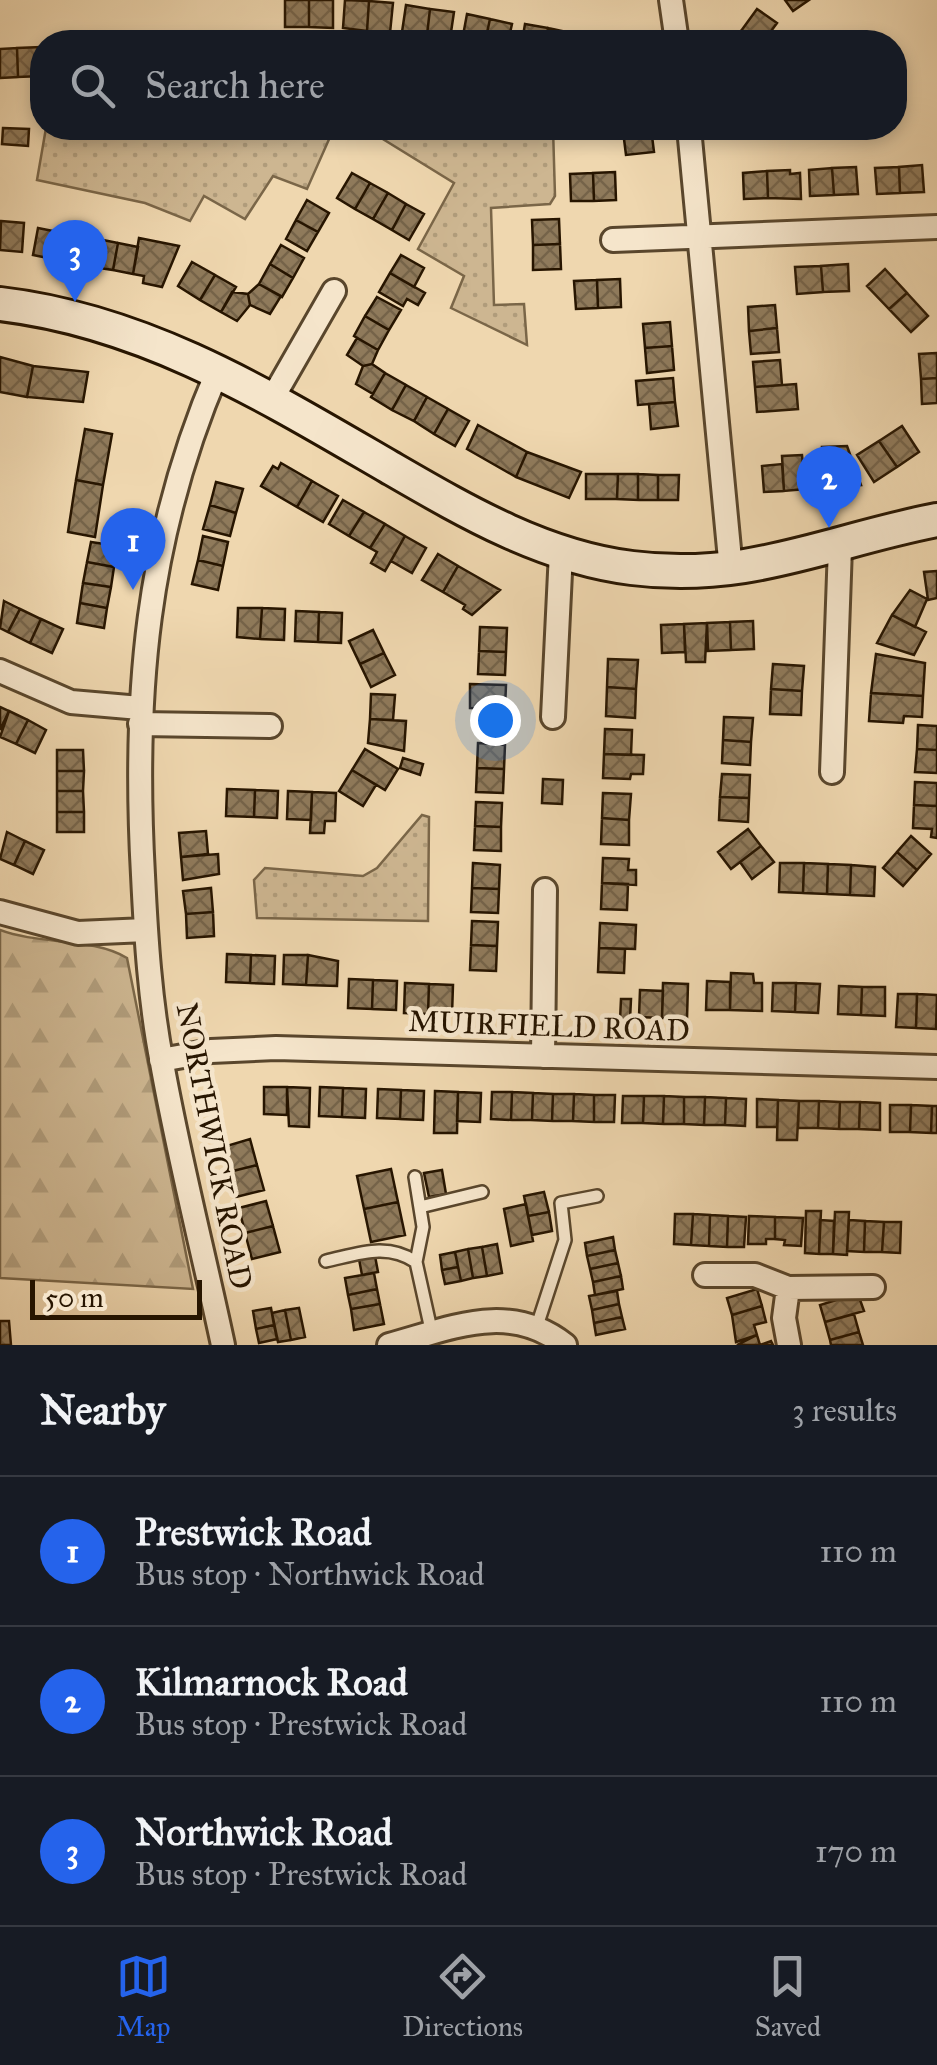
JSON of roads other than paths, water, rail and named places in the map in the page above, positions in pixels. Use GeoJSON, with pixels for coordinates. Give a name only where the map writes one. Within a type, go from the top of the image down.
{"type":"FeatureCollection","features":[{"type":"Feature","properties":{"kind":"main road"},"geometry":{"type":"LineString","coordinates":[[0,304],[84,319],[167,346],[218,370],[470,514],[561,552],[630,568],[730,570],[840,547],[937,520]]}},
{"type":"Feature","properties":{"kind":"street"},"geometry":{"type":"LineString","coordinates":[[671,0],[675,30]]}},
{"type":"Feature","properties":{"kind":"street"},"geometry":{"type":"LineString","coordinates":[[691,140],[730,570]]}},
{"type":"Feature","properties":{"kind":"street"},"geometry":{"type":"LineString","coordinates":[[613,240],[937,226]]}},
{"type":"Feature","properties":{"kind":"street"},"geometry":{"type":"LineString","coordinates":[[272,400],[334,291]]}},
{"type":"Feature","properties":{"kind":"street","name":"NORTHWICK ROAD"},"geometry":{"type":"LineString","coordinates":[[218,370],[187,441],[164,526],[144,645],[138,786],[146,930],[161,1060],[223,1345]]}},
{"type":"Feature","properties":{"kind":"street"},"geometry":{"type":"LineString","coordinates":[[832,772],[840,547]]}},
{"type":"Feature","properties":{"kind":"street"},"geometry":{"type":"LineString","coordinates":[[553,717],[561,552]]}},
{"type":"Feature","properties":{"kind":"street"},"geometry":{"type":"LineString","coordinates":[[0,671],[70,702],[140,716],[270,726]]}},
{"type":"Feature","properties":{"kind":"street"},"geometry":{"type":"LineString","coordinates":[[543,1056],[544,890]]}},
{"type":"Feature","properties":{"kind":"street"},"geometry":{"type":"LineString","coordinates":[[0,912],[78,933],[146,930]]}},
{"type":"Feature","properties":{"kind":"street","name":"MUIRFIELD ROAD"},"geometry":{"type":"LineString","coordinates":[[161,1060],[210,1051],[276,1048],[937,1067]]}},
{"type":"Feature","properties":{"kind":"street"},"geometry":{"type":"LineString","coordinates":[[705,1275],[764,1277],[788,1288],[873,1287]]}},
{"type":"Feature","properties":{"kind":"street"},"geometry":{"type":"LineString","coordinates":[[788,1288],[784,1318],[789,1345]]}},
{"type":"Feature","properties":{"kind":"street"},"geometry":{"type":"LineString","coordinates":[[389,1345],[501,1318],[537,1326],[565,1345]]}},
{"type":"Feature","properties":{"kind":"lane"},"geometry":{"type":"LineString","coordinates":[[415,1177],[423,1227],[416,1262],[432,1334]]}},
{"type":"Feature","properties":{"kind":"lane"},"geometry":{"type":"LineString","coordinates":[[420,1207],[482,1192]]}},
{"type":"Feature","properties":{"kind":"lane"},"geometry":{"type":"LineString","coordinates":[[537,1326],[565,1240],[561,1203],[597,1196]]}},
{"type":"Feature","properties":{"kind":"lane"},"geometry":{"type":"LineString","coordinates":[[326,1261],[380,1249],[403,1254],[416,1262]]}},
{"type":"Feature","properties":{"kind":"place","name":"Northwick Road"},"geometry":{"type":"Point","coordinates":[75,302]}},
{"type":"Feature","properties":{"kind":"place","name":"Kilmarnock Road"},"geometry":{"type":"Point","coordinates":[829,528]}},
{"type":"Feature","properties":{"kind":"place","name":"Prestwick Road"},"geometry":{"type":"Point","coordinates":[133,590]}}]}
